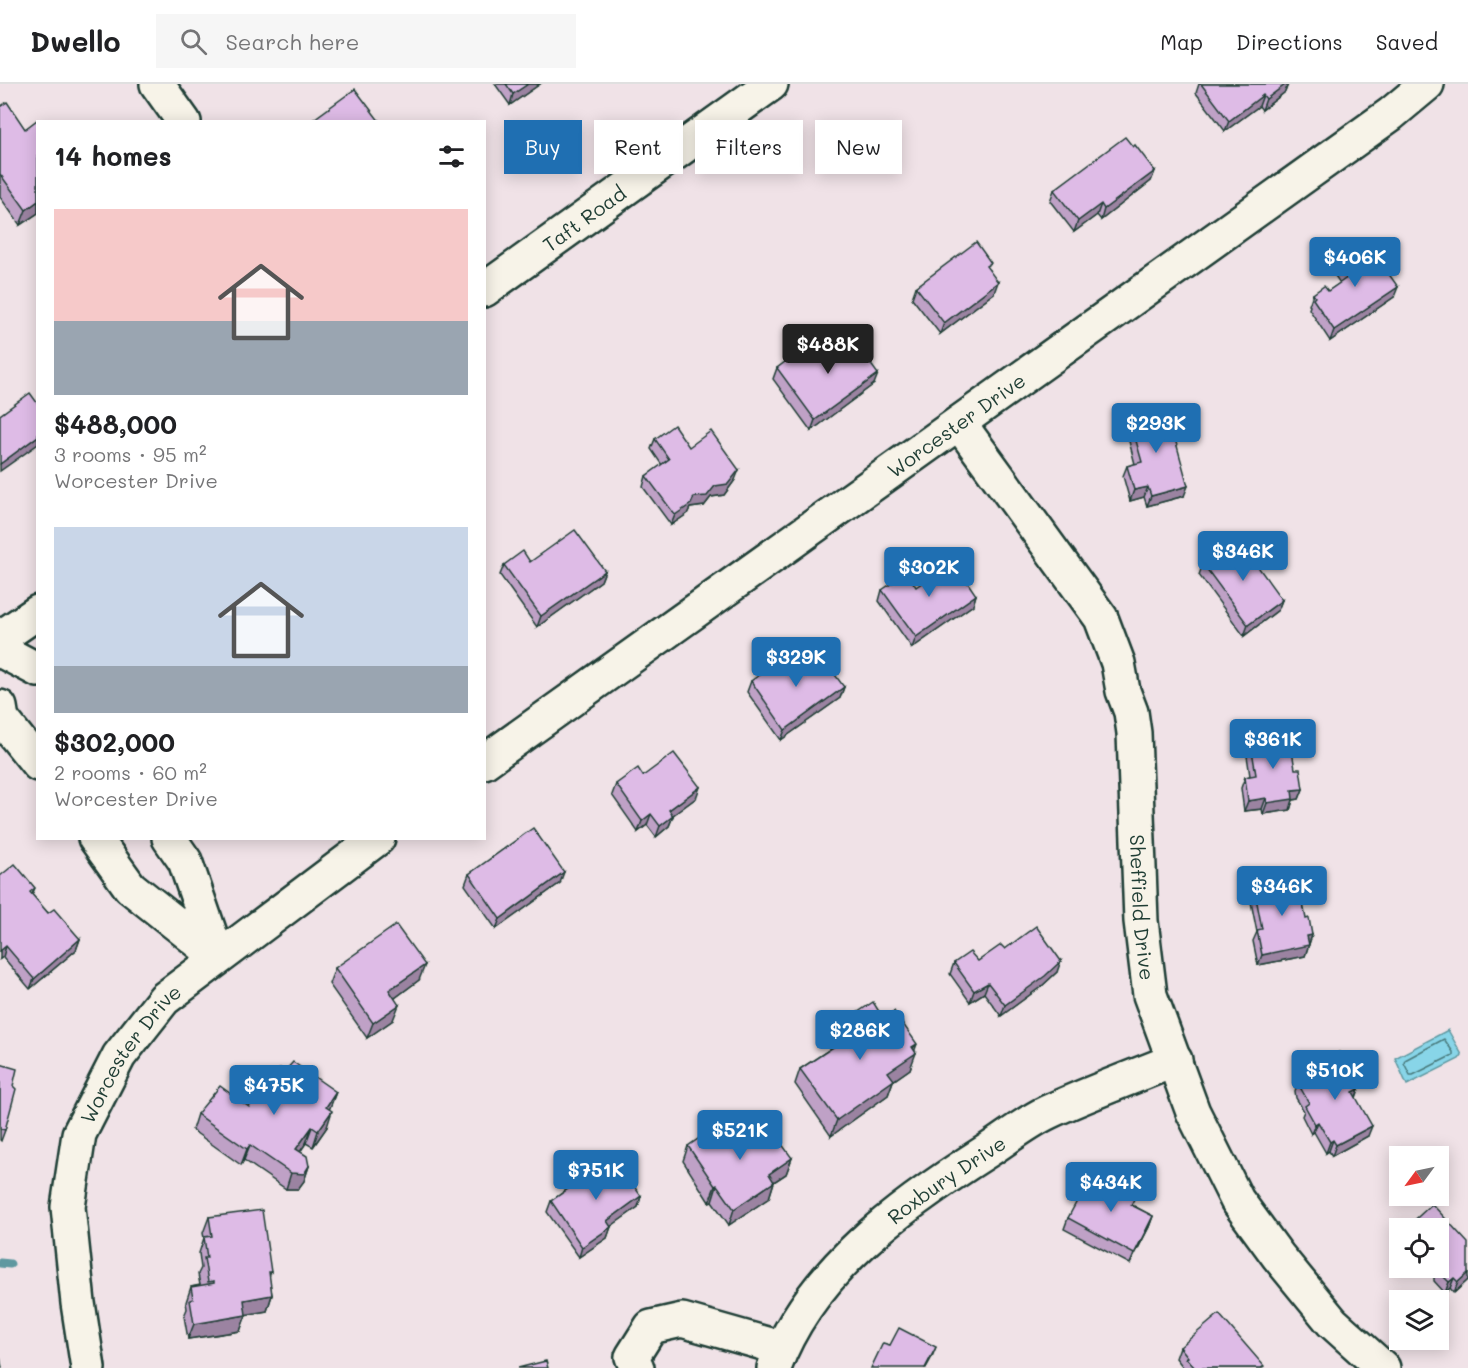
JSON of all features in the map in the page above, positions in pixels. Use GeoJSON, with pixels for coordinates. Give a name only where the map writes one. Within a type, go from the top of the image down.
{"type":"FeatureCollection","features":[{"type":"Feature","properties":{"kind":"street"},"geometry":{"type":"LineString","coordinates":[[157,84],[183,120]]}},
{"type":"Feature","properties":{"kind":"street","name":"Taft Road"},"geometry":{"type":"LineString","coordinates":[[486,289],[771,84]]}},
{"type":"Feature","properties":{"kind":"street","name":"Worcester Drive"},"geometry":{"type":"LineString","coordinates":[[486,761],[1391,114],[1427,84]]}},
{"type":"Feature","properties":{"kind":"street","name":"Sheffield Drive"},"geometry":{"type":"LineString","coordinates":[[959,423],[1101,618],[1118,663],[1134,733],[1140,921],[1150,995],[1193,1112],[1237,1200],[1278,1256],[1332,1322],[1383,1368]]}},
{"type":"Feature","properties":{"kind":"street"},"geometry":{"type":"LineString","coordinates":[[0,638],[36,613]]}},
{"type":"Feature","properties":{"kind":"street"},"geometry":{"type":"LineString","coordinates":[[0,650],[36,669]]}},
{"type":"Feature","properties":{"kind":"street"},"geometry":{"type":"LineString","coordinates":[[0,707],[2,719],[36,762]]}},
{"type":"Feature","properties":{"kind":"street"},"geometry":{"type":"LineString","coordinates":[[96,840],[130,887],[218,957]]}},
{"type":"Feature","properties":{"kind":"street"},"geometry":{"type":"LineString","coordinates":[[170,840],[185,861],[218,957]]}},
{"type":"Feature","properties":{"kind":"street","name":"Worcester Drive"},"geometry":{"type":"LineString","coordinates":[[88,1368],[78,1303],[68,1207],[79,1134],[119,1056],[164,999],[375,840]]}},
{"type":"Feature","properties":{"kind":"street","name":"Roxbury Drive"},"geometry":{"type":"LineString","coordinates":[[777,1358],[811,1299],[854,1249],[926,1190],[1047,1113],[1175,1060]]}},
{"type":"Feature","properties":{"kind":"street"},"geometry":{"type":"LineString","coordinates":[[637,1368],[633,1357],[651,1327],[682,1320],[777,1358]]}},
{"type":"Feature","properties":{"kind":"water"},"geometry":{"type":"Polygon","coordinates":[[[1448,1030],[1462,1055],[1459,1059],[1407,1085],[1395,1058],[1448,1030]]]}},
{"type":"Feature","properties":{"kind":"building"},"geometry":{"type":"Polygon","coordinates":[[[506,84],[528,84],[513,94],[506,84]]]}},
{"type":"Feature","properties":{"kind":"building"},"geometry":{"type":"Polygon","coordinates":[[[1201,84],[1286,84],[1266,99],[1263,95],[1229,121],[1201,84]]]}},
{"type":"Feature","properties":{"kind":"building"},"geometry":{"type":"Polygon","coordinates":[[[355,89],[378,120],[315,120],[355,89]]]}},
{"type":"Feature","properties":{"kind":"building"},"geometry":{"type":"Polygon","coordinates":[[[7,102],[25,129],[36,121],[36,202],[26,210],[0,174],[0,107],[7,102]]]}},
{"type":"Feature","properties":{"kind":"building"},"geometry":{"type":"Polygon","coordinates":[[[1125,137],[1133,147],[1135,145],[1155,171],[1104,209],[1101,204],[1078,221],[1054,190],[1125,137]]]}},
{"type":"Feature","properties":{"kind":"building"},"geometry":{"type":"Polygon","coordinates":[[[976,242],[991,263],[986,266],[998,282],[944,323],[916,287],[976,242]]]}},
{"type":"Feature","properties":{"kind":"building"},"geometry":{"type":"Polygon","coordinates":[[[1364,244],[1372,255],[1374,253],[1398,287],[1334,330],[1313,299],[1315,297],[1313,294],[1324,286],[1328,291],[1348,277],[1337,262],[1364,244]]]}},
{"type":"Feature","properties":{"kind":"building"},"geometry":{"type":"Polygon","coordinates":[[[849,334],[878,374],[815,420],[777,368],[805,347],[814,360],[849,334]]]}},
{"type":"Feature","properties":{"kind":"building"},"geometry":{"type":"Polygon","coordinates":[[[30,393],[36,401],[36,437],[0,464],[0,415],[30,393]]]}},
{"type":"Feature","properties":{"kind":"building"},"geometry":{"type":"Polygon","coordinates":[[[1166,406],[1188,486],[1151,496],[1148,487],[1134,490],[1127,466],[1142,462],[1129,416],[1166,406]]]}},
{"type":"Feature","properties":{"kind":"building"},"geometry":{"type":"Polygon","coordinates":[[[674,425],[689,447],[711,431],[739,470],[728,484],[715,486],[707,496],[694,497],[691,504],[675,515],[646,476],[669,459],[655,439],[674,425]]]}},
{"type":"Feature","properties":{"kind":"building"},"geometry":{"type":"Polygon","coordinates":[[[575,530],[605,571],[541,616],[504,565],[523,551],[530,562],[575,530]]]}},
{"type":"Feature","properties":{"kind":"building"},"geometry":{"type":"Polygon","coordinates":[[[1238,539],[1282,600],[1248,625],[1203,564],[1238,539]]]}},
{"type":"Feature","properties":{"kind":"building"},"geometry":{"type":"Polygon","coordinates":[[[953,561],[976,595],[916,637],[882,590],[907,573],[916,587],[953,561]]]}},
{"type":"Feature","properties":{"kind":"building"},"geometry":{"type":"Polygon","coordinates":[[[790,653],[803,671],[822,657],[844,687],[785,730],[751,681],[790,653]]]}},
{"type":"Feature","properties":{"kind":"building"},"geometry":{"type":"Polygon","coordinates":[[[1289,733],[1295,769],[1300,769],[1303,789],[1292,790],[1293,799],[1267,803],[1266,798],[1248,801],[1245,777],[1256,775],[1250,738],[1289,733]]]}},
{"type":"Feature","properties":{"kind":"building"},"geometry":{"type":"Polygon","coordinates":[[[674,753],[700,787],[669,810],[673,816],[660,826],[651,814],[642,821],[616,784],[638,768],[643,776],[674,753]]]}},
{"type":"Feature","properties":{"kind":"building"},"geometry":{"type":"Polygon","coordinates":[[[533,828],[564,872],[500,919],[469,874],[533,828]]]}},
{"type":"Feature","properties":{"kind":"building"},"geometry":{"type":"Polygon","coordinates":[[[15,864],[35,888],[30,892],[48,913],[54,909],[80,939],[34,979],[6,946],[0,951],[0,876],[15,864]]]}},
{"type":"Feature","properties":{"kind":"building"},"geometry":{"type":"Polygon","coordinates":[[[1298,878],[1306,919],[1309,918],[1312,935],[1307,936],[1309,945],[1262,955],[1257,930],[1262,929],[1254,887],[1298,878]]]}},
{"type":"Feature","properties":{"kind":"building"},"geometry":{"type":"Polygon","coordinates":[[[396,925],[425,965],[389,990],[399,1005],[373,1023],[335,968],[396,925]]]}},
{"type":"Feature","properties":{"kind":"building"},"geometry":{"type":"Polygon","coordinates":[[[1036,926],[1061,961],[1045,976],[1005,1005],[988,983],[974,991],[954,963],[970,952],[978,961],[1001,945],[1005,949],[1036,926]]]}},
{"type":"Feature","properties":{"kind":"building"},"geometry":{"type":"Polygon","coordinates":[[[873,1002],[883,1018],[894,1011],[917,1044],[912,1047],[916,1053],[888,1072],[894,1080],[837,1120],[800,1069],[853,1034],[845,1021],[873,1002]]]}},
{"type":"Feature","properties":{"kind":"building"},"geometry":{"type":"Polygon","coordinates":[[[1339,1052],[1359,1089],[1353,1092],[1372,1126],[1336,1145],[1333,1140],[1330,1142],[1318,1122],[1315,1124],[1305,1106],[1309,1103],[1300,1087],[1299,1080],[1332,1062],[1330,1057],[1339,1052]]]}},
{"type":"Feature","properties":{"kind":"building"},"geometry":{"type":"Polygon","coordinates":[[[293,1062],[336,1092],[326,1107],[332,1111],[318,1131],[312,1127],[296,1149],[307,1156],[309,1166],[304,1174],[291,1173],[250,1145],[247,1149],[197,1114],[220,1086],[249,1107],[261,1091],[272,1098],[275,1094],[266,1089],[280,1068],[285,1071],[293,1062]]]}},
{"type":"Feature","properties":{"kind":"building"},"geometry":{"type":"Polygon","coordinates":[[[0,1064],[17,1069],[13,1086],[16,1089],[5,1130],[0,1129],[0,1064]]]}},
{"type":"Feature","properties":{"kind":"building"},"geometry":{"type":"Polygon","coordinates":[[[727,1119],[744,1142],[768,1125],[792,1158],[769,1174],[774,1182],[734,1209],[688,1146],[727,1119]]]}},
{"type":"Feature","properties":{"kind":"building"},"geometry":{"type":"Polygon","coordinates":[[[606,1156],[613,1157],[641,1196],[607,1221],[611,1227],[582,1247],[551,1201],[598,1168],[597,1162],[606,1156]]]}},
{"type":"Feature","properties":{"kind":"building"},"geometry":{"type":"Polygon","coordinates":[[[1093,1171],[1136,1195],[1131,1205],[1153,1216],[1134,1254],[1068,1218],[1093,1171]]]}},
{"type":"Feature","properties":{"kind":"building"},"geometry":{"type":"Polygon","coordinates":[[[1430,1206],[1434,1206],[1445,1218],[1417,1218],[1430,1206]]]}},
{"type":"Feature","properties":{"kind":"building"},"geometry":{"type":"Polygon","coordinates":[[[262,1210],[272,1295],[244,1300],[246,1315],[194,1324],[190,1300],[193,1299],[191,1287],[214,1283],[214,1281],[208,1282],[204,1258],[207,1258],[204,1237],[212,1236],[209,1217],[262,1210]]]}},
{"type":"Feature","properties":{"kind":"building"},"geometry":{"type":"Polygon","coordinates":[[[1449,1222],[1468,1243],[1468,1273],[1458,1282],[1454,1278],[1449,1282],[1445,1278],[1449,1278],[1449,1222]]]}},
{"type":"Feature","properties":{"kind":"building"},"geometry":{"type":"Polygon","coordinates":[[[1219,1314],[1264,1366],[1261,1368],[1195,1368],[1186,1358],[1188,1357],[1180,1347],[1219,1314]]]}},
{"type":"Feature","properties":{"kind":"building"},"geometry":{"type":"Polygon","coordinates":[[[899,1328],[936,1347],[925,1368],[871,1368],[883,1343],[890,1345],[899,1328]]]}},
{"type":"Feature","properties":{"kind":"building"},"geometry":{"type":"Polygon","coordinates":[[[546,1361],[548,1368],[518,1368],[546,1361]]]}},
{"type":"Feature","properties":{"kind":"waterway"},"geometry":{"type":"LineString","coordinates":[[0,1263],[10,1264]]}}]}
